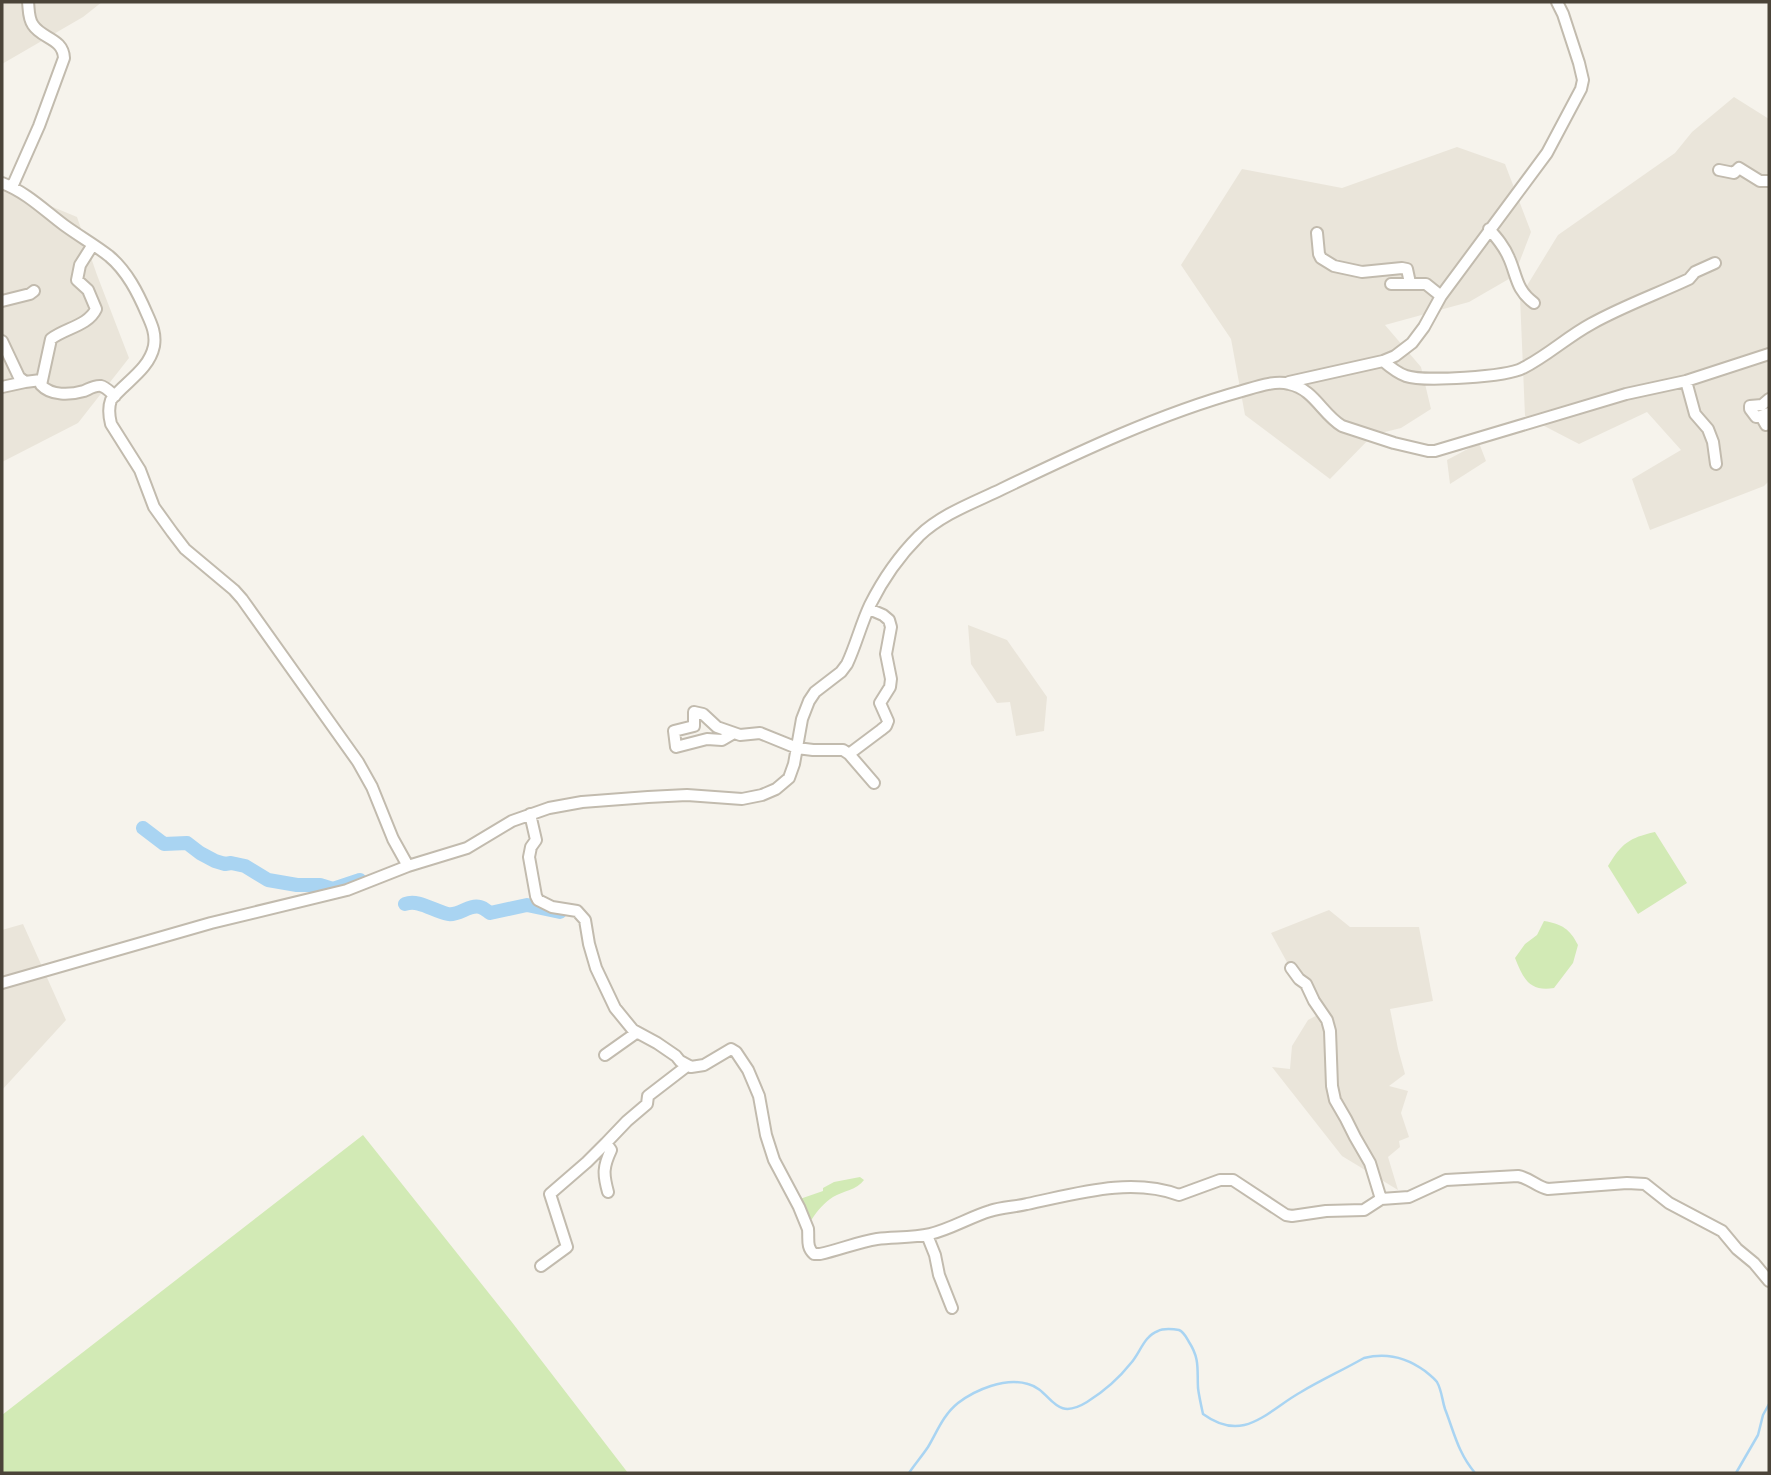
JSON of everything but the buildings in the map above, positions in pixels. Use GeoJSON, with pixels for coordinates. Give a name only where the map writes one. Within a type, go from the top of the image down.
{"type":"FeatureCollection","features":[{"type":"Feature","properties":{"kind":"street"},"geometry":{"type":"LineString","coordinates":[[28,2],[33,26],[60,46],[64,58],[39,126],[7,185],[22,192],[110,257],[134,286],[155,336],[148,360],[109,405],[111,424],[140,470],[154,508],[185,550],[242,598],[364,771],[393,839],[408,866]]}},
{"type":"Feature","properties":{"kind":"street"},"geometry":{"type":"LineString","coordinates":[[2,983],[211,923],[347,890],[408,866],[467,848],[512,821],[549,808],[582,802],[687,795],[742,799],[776,789],[791,774],[802,719],[809,701],[815,692],[847,664],[869,609],[893,568],[927,528],[951,513],[1060,461],[1172,415],[1254,388],[1383,361],[1412,343],[1441,296],[1546,153],[1577,98],[1583,83],[1579,63],[1557,2]]}},
{"type":"Feature","properties":{"kind":"street"},"geometry":{"type":"LineString","coordinates":[[1719,170],[1733,173],[1740,168],[1760,181],[1769,181]]}},
{"type":"Feature","properties":{"kind":"street"},"geometry":{"type":"LineString","coordinates":[[1489,229],[1502,243],[1521,290],[1534,303]]}},
{"type":"Feature","properties":{"kind":"street"},"geometry":{"type":"LineString","coordinates":[[1317,233],[1321,258],[1334,266],[1362,272],[1407,269],[1409,283]]}},
{"type":"Feature","properties":{"kind":"street"},"geometry":{"type":"LineString","coordinates":[[92,246],[80,265],[77,280],[88,290],[96,309],[86,321],[51,339],[41,385],[49,391],[66,394],[99,386],[115,396]]}},
{"type":"Feature","properties":{"kind":"street"},"geometry":{"type":"LineString","coordinates":[[1383,361],[1412,378],[1511,373],[1545,355],[1591,323],[1689,279],[1695,272],[1715,263]]}},
{"type":"Feature","properties":{"kind":"street"},"geometry":{"type":"LineString","coordinates":[[1391,284],[1426,284],[1441,296]]}},
{"type":"Feature","properties":{"kind":"street"},"geometry":{"type":"LineString","coordinates":[[2,301],[34,291]]}},
{"type":"Feature","properties":{"kind":"street"},"geometry":{"type":"LineString","coordinates":[[2,341],[19,377],[25,383]]}},
{"type":"Feature","properties":{"kind":"street"},"geometry":{"type":"LineString","coordinates":[[1287,383],[1304,390],[1342,426],[1394,443],[1435,451],[1626,394],[1686,381],[1769,354]]}},
{"type":"Feature","properties":{"kind":"street"},"geometry":{"type":"LineString","coordinates":[[2,387],[41,380]]}},
{"type":"Feature","properties":{"kind":"street"},"geometry":{"type":"LineString","coordinates":[[1686,381],[1695,414],[1708,429],[1713,442],[1716,464]]}},
{"type":"Feature","properties":{"kind":"street"},"geometry":{"type":"LineString","coordinates":[[1765,418],[1756,417],[1750,406],[1762,405],[1769,399]]}},
{"type":"Feature","properties":{"kind":"street"},"geometry":{"type":"LineString","coordinates":[[849,754],[886,726],[888,721],[880,704],[890,687],[886,654],[891,627],[889,620],[883,615],[869,609]]}},
{"type":"Feature","properties":{"kind":"street"},"geometry":{"type":"LineString","coordinates":[[734,733],[722,740],[707,739],[676,747],[674,731],[694,726],[694,712],[704,714],[716,727],[734,733],[760,733],[797,748],[843,750],[874,783]]}},
{"type":"Feature","properties":{"kind":"street"},"geometry":{"type":"LineString","coordinates":[[530,814],[536,840],[529,857],[536,896],[538,900],[552,907],[577,911],[585,920],[600,975],[624,1022],[636,1033],[657,1043],[687,1066],[697,1067],[731,1049],[748,1070],[759,1096],[771,1152],[808,1229],[808,1242],[812,1252],[820,1254],[878,1239],[927,1235],[994,1210],[1120,1187],[1149,1188],[1179,1195],[1220,1180],[1233,1180],[1286,1215],[1292,1216],[1326,1211],[1364,1210],[1381,1199],[1409,1197],[1446,1180],[1493,1176],[1525,1177],[1541,1188],[1548,1189],[1645,1184],[1670,1203],[1722,1231],[1769,1281]]}},
{"type":"Feature","properties":{"kind":"street"},"geometry":{"type":"LineString","coordinates":[[1291,968],[1306,984],[1327,1020],[1335,1100],[1370,1163],[1381,1199]]}},
{"type":"Feature","properties":{"kind":"street"},"geometry":{"type":"LineString","coordinates":[[605,1055],[636,1033]]}},
{"type":"Feature","properties":{"kind":"street"},"geometry":{"type":"LineString","coordinates":[[541,1266],[566,1247],[550,1194],[587,1163],[647,1104],[649,1096],[687,1066]]}},
{"type":"Feature","properties":{"kind":"street"},"geometry":{"type":"LineString","coordinates":[[606,1143],[611,1150],[605,1163],[604,1175],[608,1192]]}},
{"type":"Feature","properties":{"kind":"street"},"geometry":{"type":"LineString","coordinates":[[927,1235],[952,1308]]}},
{"type":"Feature","properties":{"kind":"shaded area"},"geometry":{"type":"Polygon","coordinates":[[[2,2],[102,2],[83,17],[2,64],[2,2]]]}},
{"type":"Feature","properties":{"kind":"shaded area"},"geometry":{"type":"Polygon","coordinates":[[[1734,97],[1769,119],[1769,481],[1764,486],[1650,530],[1632,479],[1681,450],[1647,412],[1579,444],[1525,416],[1520,297],[1558,235],[1675,153],[1692,132],[1734,97]]]}},
{"type":"Feature","properties":{"kind":"shaded area"},"geometry":{"type":"Polygon","coordinates":[[[1457,147],[1505,164],[1531,232],[1514,276],[1469,302],[1385,325],[1421,367],[1431,409],[1401,428],[1373,435],[1330,479],[1245,415],[1231,339],[1181,265],[1242,169],[1342,188],[1457,147]]]}},
{"type":"Feature","properties":{"kind":"shaded area"},"geometry":{"type":"Polygon","coordinates":[[[2,186],[77,217],[129,358],[78,423],[2,462],[2,186]]]}},
{"type":"Feature","properties":{"kind":"shaded area"},"geometry":{"type":"Polygon","coordinates":[[[1479,443],[1486,461],[1450,484],[1447,460],[1479,443]]]}},
{"type":"Feature","properties":{"kind":"shaded area"},"geometry":{"type":"Polygon","coordinates":[[[968,625],[1007,640],[1047,697],[1044,731],[1016,736],[1010,702],[997,703],[971,664],[968,625]]]}},
{"type":"Feature","properties":{"kind":"shaded area"},"geometry":{"type":"Polygon","coordinates":[[[1329,910],[1350,927],[1419,927],[1433,1001],[1390,1009],[1405,1074],[1389,1086],[1408,1091],[1401,1113],[1409,1137],[1399,1141],[1400,1147],[1388,1157],[1398,1190],[1342,1156],[1272,1067],[1290,1069],[1292,1046],[1308,1020],[1323,1012],[1288,964],[1271,933],[1329,910]]]}},
{"type":"Feature","properties":{"kind":"shaded area"},"geometry":{"type":"Polygon","coordinates":[[[23,924],[66,1020],[2,1090],[2,930],[23,924]]]}},
{"type":"Feature","properties":{"kind":"green space"},"geometry":{"type":"Polygon","coordinates":[[[1655,832],[1687,883],[1638,914],[1608,866],[1627,843],[1655,832]]]}},
{"type":"Feature","properties":{"kind":"green space"},"geometry":{"type":"Polygon","coordinates":[[[1544,921],[1565,928],[1578,945],[1573,963],[1554,988],[1545,989],[1528,982],[1515,958],[1525,944],[1537,935],[1544,921]]]}},
{"type":"Feature","properties":{"kind":"green space"},"geometry":{"type":"Polygon","coordinates":[[[363,1135],[628,1473],[2,1473],[2,1415],[363,1135]]]}},
{"type":"Feature","properties":{"kind":"green space"},"geometry":{"type":"Polygon","coordinates":[[[860,1177],[864,1180],[858,1186],[833,1197],[812,1219],[804,1220],[797,1200],[823,1191],[823,1188],[834,1182],[860,1177]]]}},
{"type":"Feature","properties":{"kind":"waterway"},"geometry":{"type":"LineString","coordinates":[[143,828],[164,844],[187,843],[215,861],[245,866],[268,880],[297,885],[320,885],[333,889],[360,880]]}},
{"type":"Feature","properties":{"kind":"waterway"},"geometry":{"type":"LineString","coordinates":[[405,904],[421,904],[448,914],[476,907],[490,913],[527,905],[560,912]]}},
{"type":"Feature","properties":{"kind":"waterway"},"geometry":{"type":"LineString","coordinates":[[909,1473],[948,1413],[973,1394],[991,1386],[1019,1382],[1036,1387],[1060,1407],[1076,1408],[1116,1379],[1153,1333],[1168,1329],[1182,1332],[1195,1354],[1203,1414],[1231,1426],[1255,1421],[1364,1358],[1388,1356],[1411,1362],[1437,1382],[1457,1442],[1475,1473]]}},
{"type":"Feature","properties":{"kind":"waterway"},"geometry":{"type":"LineString","coordinates":[[1736,1473],[1758,1435],[1769,1404]]}}]}
